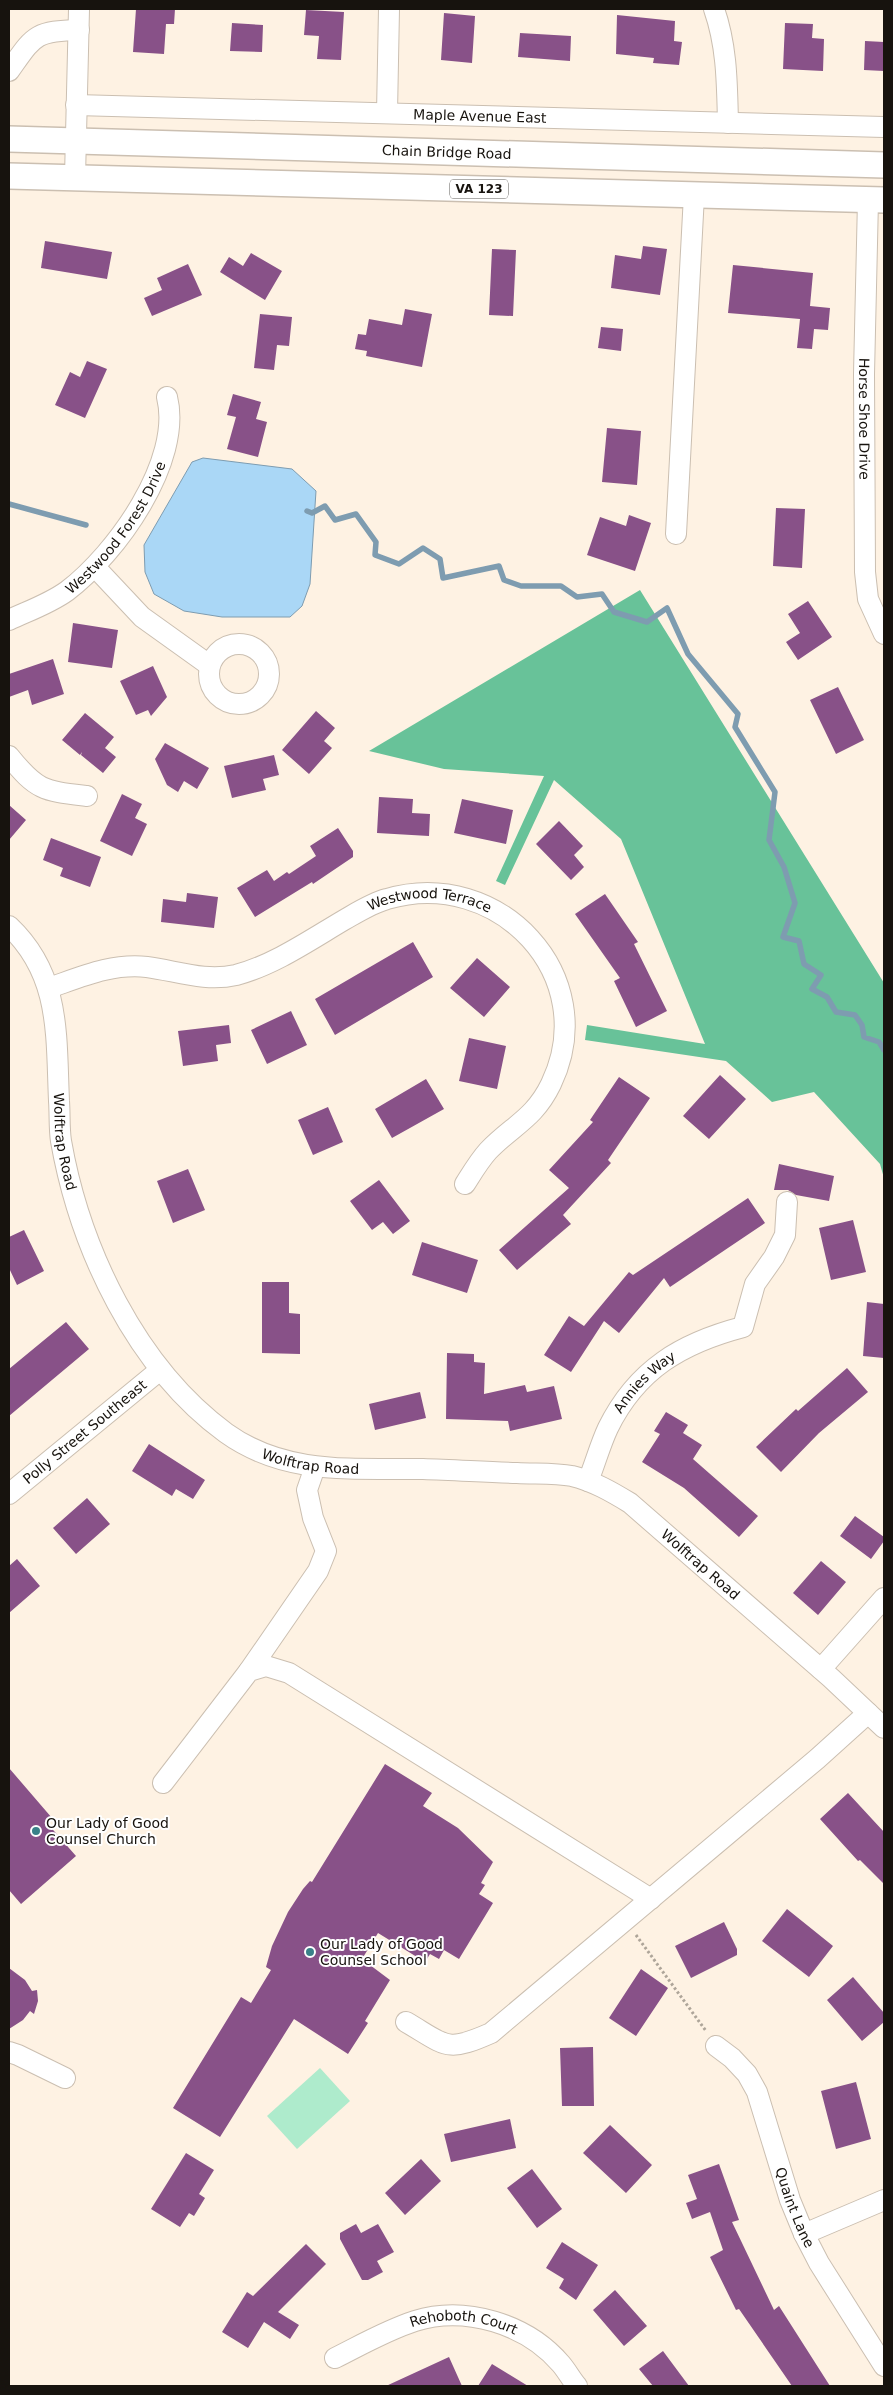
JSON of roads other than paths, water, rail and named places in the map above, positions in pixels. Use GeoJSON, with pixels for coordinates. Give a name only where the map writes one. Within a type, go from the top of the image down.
{"type":"FeatureCollection","features":[{"type":"Feature","properties":{"kind":"main road","name":"Chain Bridge Road"},"geometry":{"type":"LineString","coordinates":[[9,140],[884,165]]}},
{"type":"Feature","properties":{"kind":"main road","name":"VA 123"},"geometry":{"type":"LineString","coordinates":[[9,176],[876,200]]}},
{"type":"Feature","properties":{"kind":"street"},"geometry":{"type":"LineString","coordinates":[[74,177],[79,9]]}},
{"type":"Feature","properties":{"kind":"street"},"geometry":{"type":"LineString","coordinates":[[387,113],[389,9]]}},
{"type":"Feature","properties":{"kind":"street"},"geometry":{"type":"LineString","coordinates":[[714,9],[721,28],[727,60],[728,123]]}},
{"type":"Feature","properties":{"kind":"street"},"geometry":{"type":"LineString","coordinates":[[9,71],[31,40],[50,31],[78,30]]}},
{"type":"Feature","properties":{"kind":"street","name":"Maple Avenue East"},"geometry":{"type":"LineString","coordinates":[[76,105],[884,127]]}},
{"type":"Feature","properties":{"kind":"street"},"geometry":{"type":"LineString","coordinates":[[676,534],[694,195]]}},
{"type":"Feature","properties":{"kind":"street","name":"Horse Shoe Drive"},"geometry":{"type":"LineString","coordinates":[[876,200],[864,374],[864,572],[868,599],[884,634]]}},
{"type":"Feature","properties":{"kind":"street","name":"Westwood Forest Drive"},"geometry":{"type":"LineString","coordinates":[[9,620],[46,604],[66,592],[95,566],[117,542],[134,516],[162,463],[169,437],[171,414],[167,397]]}},
{"type":"Feature","properties":{"kind":"street"},"geometry":{"type":"LineString","coordinates":[[95,566],[142,617],[210,665]]}},
{"type":"Feature","properties":{"kind":"street"},"geometry":{"type":"LineString","coordinates":[[9,756],[40,788],[51,792],[86,796]]}},
{"type":"Feature","properties":{"kind":"street","name":"Westwood Terrace"},"geometry":{"type":"LineString","coordinates":[[49,988],[103,969],[125,966],[148,967],[189,976],[215,977],[234,975],[258,968],[366,908],[386,899],[431,892],[456,895],[480,902],[507,917],[526,933],[542,953],[554,974],[561,996],[564,1019],[563,1043],[554,1076],[537,1108],[527,1119],[489,1151],[465,1184]]}},
{"type":"Feature","properties":{"kind":"street","name":"Wolftrap Road"},"geometry":{"type":"LineString","coordinates":[[9,926],[24,940],[37,959],[49,988],[56,1018],[61,1140],[79,1215],[93,1256],[140,1343],[160,1370],[202,1415],[229,1435],[265,1456],[289,1463],[316,1467],[564,1475],[588,1481],[608,1489],[630,1504],[821,1669],[884,1728]]}},
{"type":"Feature","properties":{"kind":"street","name":"Annies Way"},"geometry":{"type":"LineString","coordinates":[[588,1481],[608,1429],[621,1404],[639,1382],[662,1361],[686,1346],[714,1334],[743,1327],[755,1284],[774,1257],[785,1235],[787,1202]]}},
{"type":"Feature","properties":{"kind":"street","name":"Polly Street Southeast"},"geometry":{"type":"LineString","coordinates":[[9,1494],[160,1370]]}},
{"type":"Feature","properties":{"kind":"street"},"geometry":{"type":"LineString","coordinates":[[163,1782],[248,1672],[318,1571],[326,1551],[313,1518],[307,1490],[316,1467]]}},
{"type":"Feature","properties":{"kind":"street"},"geometry":{"type":"LineString","coordinates":[[821,1669],[884,1598]]}},
{"type":"Feature","properties":{"kind":"street"},"geometry":{"type":"LineString","coordinates":[[248,1672],[266,1666],[289,1673],[651,1899]]}},
{"type":"Feature","properties":{"kind":"street"},"geometry":{"type":"LineString","coordinates":[[406,2022],[445,2045],[464,2045],[491,2033],[817,1760],[868,1714]]}},
{"type":"Feature","properties":{"kind":"street","name":"Quaint Lane"},"geometry":{"type":"LineString","coordinates":[[716,2046],[732,2058],[746,2074],[757,2092],[790,2200],[804,2234],[819,2263],[884,2366]]}},
{"type":"Feature","properties":{"kind":"street"},"geometry":{"type":"LineString","coordinates":[[9,2052],[65,2078]]}},
{"type":"Feature","properties":{"kind":"street"},"geometry":{"type":"LineString","coordinates":[[804,2234],[884,2200]]}},
{"type":"Feature","properties":{"kind":"street","name":"Rehoboth Court"},"geometry":{"type":"LineString","coordinates":[[335,2358],[392,2330],[416,2321],[440,2316],[474,2317],[497,2322],[521,2332],[542,2346],[561,2364],[576,2386]]}},
{"type":"Feature","properties":{"kind":"water"},"geometry":{"type":"Polygon","coordinates":[[[203,458],[292,469],[316,491],[310,584],[302,606],[290,617],[222,617],[184,611],[154,594],[145,572],[144,545],[192,462],[203,458]]]}},
{"type":"Feature","properties":{"kind":"waterway"},"geometry":{"type":"LineString","coordinates":[[9,504],[86,525]]}},
{"type":"Feature","properties":{"kind":"waterway"},"geometry":{"type":"LineString","coordinates":[[307,511],[312,513],[325,506],[335,520],[356,514],[376,542],[375,555],[399,564],[423,548],[440,559],[443,578],[499,566],[504,580],[521,586],[561,586],[577,597],[602,594],[614,612],[647,622],[667,608],[688,654],[738,714],[735,727],[775,792],[769,840],[784,867],[795,903],[783,937],[799,941],[804,964],[821,975],[812,989],[827,997],[836,1012],[855,1015],[862,1025],[864,1037],[879,1042],[884,1050]]}},
{"type":"Feature","properties":{"kind":"place","name":"Our Lady of Good Counsel Church"},"geometry":{"type":"Point","coordinates":[36,1831]}},
{"type":"Feature","properties":{"kind":"place","name":"Our Lady of Good Counsel School"},"geometry":{"type":"Point","coordinates":[310,1952]}}]}
